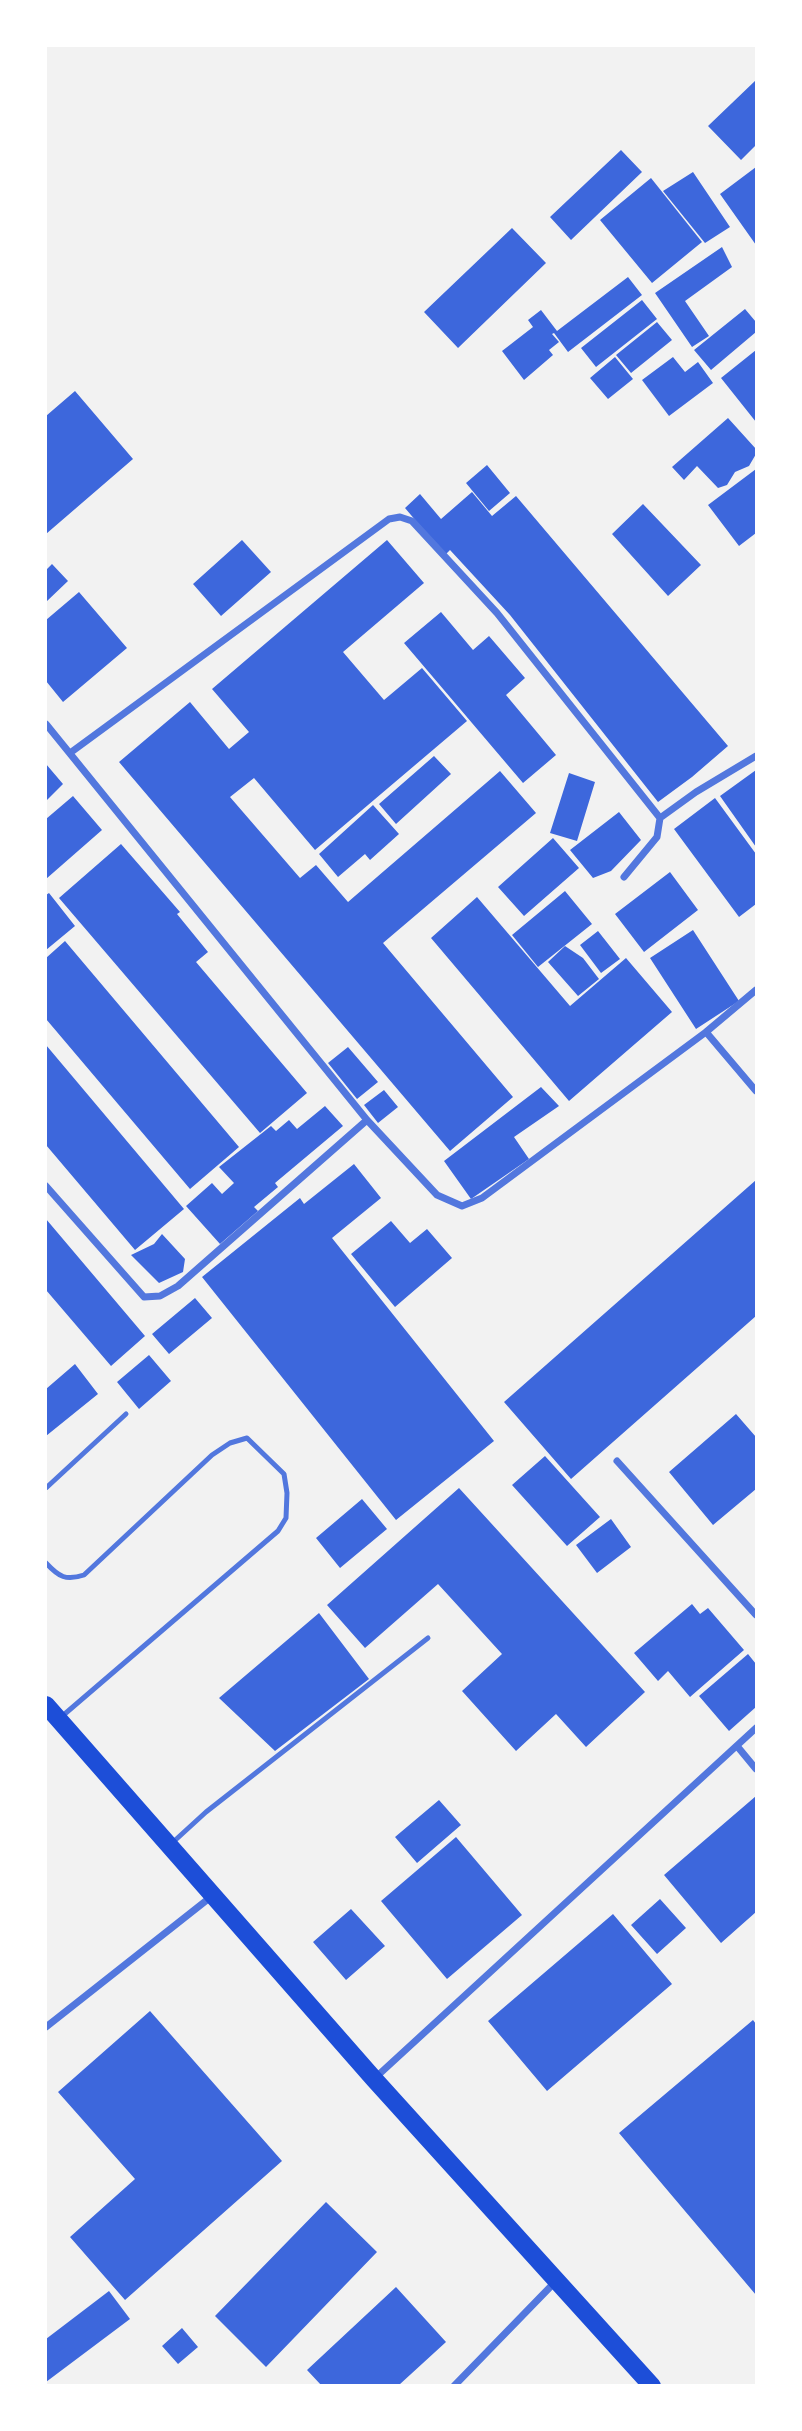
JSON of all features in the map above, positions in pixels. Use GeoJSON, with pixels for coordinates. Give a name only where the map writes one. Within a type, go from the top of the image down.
{"type":"FeatureCollection","features":[{"type":"Feature","properties":{"kind":"main road"},"geometry":{"type":"LineString","coordinates":[[46,1705],[374,2079],[652,2385]]}},
{"type":"Feature","properties":{"kind":"street"},"geometry":{"type":"LineString","coordinates":[[70,753],[389,519],[400,517],[412,521],[498,613],[660,818]]}},
{"type":"Feature","properties":{"kind":"street"},"geometry":{"type":"LineString","coordinates":[[46,724],[367,1120],[437,1195],[462,1206],[482,1198],[706,1032],[757,990]]}},
{"type":"Feature","properties":{"kind":"street"},"geometry":{"type":"LineString","coordinates":[[624,877],[657,837],[660,818],[696,792],[757,756]]}},
{"type":"Feature","properties":{"kind":"street"},"geometry":{"type":"LineString","coordinates":[[706,1032],[757,1091]]}},
{"type":"Feature","properties":{"kind":"street"},"geometry":{"type":"LineString","coordinates":[[46,1186],[144,1297],[160,1296],[178,1286],[367,1120]]}},
{"type":"Feature","properties":{"kind":"street"},"geometry":{"type":"LineString","coordinates":[[617,1461],[757,1615]]}},
{"type":"Feature","properties":{"kind":"street"},"geometry":{"type":"LineString","coordinates":[[374,2079],[757,1728]]}},
{"type":"Feature","properties":{"kind":"street"},"geometry":{"type":"LineString","coordinates":[[737,1746],[757,1769]]}},
{"type":"Feature","properties":{"kind":"street"},"geometry":{"type":"LineString","coordinates":[[46,2027],[212,1895]]}},
{"type":"Feature","properties":{"kind":"street"},"geometry":{"type":"LineString","coordinates":[[454,2385],[557,2279]]}},
{"type":"Feature","properties":{"kind":"lane"},"geometry":{"type":"LineString","coordinates":[[46,1488],[126,1414]]}},
{"type":"Feature","properties":{"kind":"lane"},"geometry":{"type":"LineString","coordinates":[[46,1563],[56,1574],[71,1579],[84,1575],[212,1455],[230,1443],[247,1438],[284,1474],[287,1493],[286,1518],[278,1531],[58,1719]]}},
{"type":"Feature","properties":{"kind":"lane"},"geometry":{"type":"LineString","coordinates":[[169,1846],[206,1812],[428,1638]]}},
{"type":"Feature","properties":{"kind":"building"},"geometry":{"type":"Polygon","coordinates":[[[756,80],[756,145],[741,160],[708,126],[756,80]]]}},
{"type":"Feature","properties":{"kind":"building"},"geometry":{"type":"Polygon","coordinates":[[[621,150],[642,172],[571,240],[550,217],[621,150]]]}},
{"type":"Feature","properties":{"kind":"building"},"geometry":{"type":"Polygon","coordinates":[[[756,167],[756,245],[720,194],[756,167]]]}},
{"type":"Feature","properties":{"kind":"building"},"geometry":{"type":"Polygon","coordinates":[[[693,172],[730,227],[705,243],[663,191],[693,172]]]}},
{"type":"Feature","properties":{"kind":"building"},"geometry":{"type":"Polygon","coordinates":[[[651,178],[702,242],[652,283],[600,220],[651,178]]]}},
{"type":"Feature","properties":{"kind":"building"},"geometry":{"type":"Polygon","coordinates":[[[512,228],[546,263],[458,348],[424,312],[512,228]]]}},
{"type":"Feature","properties":{"kind":"building"},"geometry":{"type":"Polygon","coordinates":[[[722,247],[732,267],[685,301],[709,336],[692,347],[655,293],[722,247]]]}},
{"type":"Feature","properties":{"kind":"building"},"geometry":{"type":"Polygon","coordinates":[[[628,277],[642,295],[568,352],[554,333],[552,334],[559,342],[549,350],[553,355],[524,380],[502,351],[533,327],[528,320],[541,310],[557,331],[628,277]]]}},
{"type":"Feature","properties":{"kind":"building"},"geometry":{"type":"Polygon","coordinates":[[[642,300],[657,319],[596,367],[581,348],[642,300]]]}},
{"type":"Feature","properties":{"kind":"building"},"geometry":{"type":"Polygon","coordinates":[[[745,309],[756,322],[756,332],[711,370],[694,350],[745,309]]]}},
{"type":"Feature","properties":{"kind":"building"},"geometry":{"type":"Polygon","coordinates":[[[657,322],[672,340],[631,373],[616,355],[657,322]]]}},
{"type":"Feature","properties":{"kind":"building"},"geometry":{"type":"Polygon","coordinates":[[[756,350],[756,422],[721,378],[756,350]]]}},
{"type":"Feature","properties":{"kind":"building"},"geometry":{"type":"Polygon","coordinates":[[[615,357],[633,379],[608,399],[590,378],[615,357]]]}},
{"type":"Feature","properties":{"kind":"building"},"geometry":{"type":"Polygon","coordinates":[[[673,357],[685,372],[698,362],[713,383],[669,416],[642,380],[673,357]]]}},
{"type":"Feature","properties":{"kind":"building"},"geometry":{"type":"Polygon","coordinates":[[[75,391],[133,459],[46,534],[46,416],[75,391]]]}},
{"type":"Feature","properties":{"kind":"building"},"geometry":{"type":"Polygon","coordinates":[[[728,418],[756,449],[749,466],[735,472],[727,485],[718,488],[697,466],[684,480],[672,467],[728,418]]]}},
{"type":"Feature","properties":{"kind":"building"},"geometry":{"type":"Polygon","coordinates":[[[487,465],[510,493],[489,511],[466,483],[487,465]]]}},
{"type":"Feature","properties":{"kind":"building"},"geometry":{"type":"Polygon","coordinates":[[[756,469],[756,533],[739,546],[708,505],[756,469]]]}},
{"type":"Feature","properties":{"kind":"building"},"geometry":{"type":"Polygon","coordinates":[[[472,492],[492,516],[516,496],[728,746],[658,802],[510,615],[450,550],[445,555],[405,508],[420,494],[441,519],[472,492]]]}},
{"type":"Feature","properties":{"kind":"building"},"geometry":{"type":"Polygon","coordinates":[[[643,504],[701,565],[668,596],[612,534],[643,504]]]}},
{"type":"Feature","properties":{"kind":"building"},"geometry":{"type":"Polygon","coordinates":[[[242,540],[271,572],[221,616],[193,584],[242,540]]]}},
{"type":"Feature","properties":{"kind":"building"},"geometry":{"type":"Polygon","coordinates":[[[387,540],[424,583],[343,652],[384,700],[422,668],[467,721],[315,850],[254,778],[230,797],[300,878],[316,865],[348,902],[500,771],[536,813],[383,943],[513,1097],[450,1151],[119,762],[190,702],[229,749],[249,732],[212,689],[387,540]]]}},
{"type":"Feature","properties":{"kind":"building"},"geometry":{"type":"Polygon","coordinates":[[[52,564],[68,581],[46,602],[46,570],[52,564]]]}},
{"type":"Feature","properties":{"kind":"building"},"geometry":{"type":"Polygon","coordinates":[[[79,592],[127,648],[63,702],[46,681],[46,620],[79,592]]]}},
{"type":"Feature","properties":{"kind":"building"},"geometry":{"type":"Polygon","coordinates":[[[441,612],[473,650],[489,636],[525,678],[506,695],[556,755],[523,783],[404,643],[441,612]]]}},
{"type":"Feature","properties":{"kind":"building"},"geometry":{"type":"Polygon","coordinates":[[[434,756],[451,774],[396,824],[379,804],[434,756]]]}},
{"type":"Feature","properties":{"kind":"building"},"geometry":{"type":"Polygon","coordinates":[[[46,764],[63,784],[46,801],[46,764]]]}},
{"type":"Feature","properties":{"kind":"building"},"geometry":{"type":"Polygon","coordinates":[[[756,770],[756,847],[720,796],[756,770]]]}},
{"type":"Feature","properties":{"kind":"building"},"geometry":{"type":"Polygon","coordinates":[[[569,773],[595,782],[577,841],[550,833],[569,773]]]}},
{"type":"Feature","properties":{"kind":"building"},"geometry":{"type":"Polygon","coordinates":[[[73,796],[102,830],[46,879],[46,819],[73,796]]]}},
{"type":"Feature","properties":{"kind":"building"},"geometry":{"type":"Polygon","coordinates":[[[715,798],[756,854],[756,904],[739,917],[674,829],[715,798]]]}},
{"type":"Feature","properties":{"kind":"building"},"geometry":{"type":"Polygon","coordinates":[[[373,805],[399,834],[370,860],[365,854],[338,877],[319,854],[373,805]]]}},
{"type":"Feature","properties":{"kind":"building"},"geometry":{"type":"Polygon","coordinates":[[[619,812],[641,840],[611,871],[593,878],[570,850],[619,812]]]}},
{"type":"Feature","properties":{"kind":"building"},"geometry":{"type":"Polygon","coordinates":[[[553,838],[579,868],[524,916],[498,887],[553,838]]]}},
{"type":"Feature","properties":{"kind":"building"},"geometry":{"type":"Polygon","coordinates":[[[121,844],[180,912],[177,914],[208,952],[196,962],[307,1093],[260,1133],[59,898],[121,844]]]}},
{"type":"Feature","properties":{"kind":"building"},"geometry":{"type":"Polygon","coordinates":[[[670,872],[698,910],[644,952],[615,914],[670,872]]]}},
{"type":"Feature","properties":{"kind":"building"},"geometry":{"type":"Polygon","coordinates":[[[565,891],[592,924],[538,967],[512,935],[565,891]]]}},
{"type":"Feature","properties":{"kind":"building"},"geometry":{"type":"Polygon","coordinates":[[[49,893],[75,926],[46,950],[46,895],[49,893]]]}},
{"type":"Feature","properties":{"kind":"building"},"geometry":{"type":"Polygon","coordinates":[[[477,897],[570,1006],[626,958],[672,1012],[569,1101],[431,938],[477,897]]]}},
{"type":"Feature","properties":{"kind":"building"},"geometry":{"type":"Polygon","coordinates":[[[693,930],[739,1001],[696,1029],[650,958],[693,930]]]}},
{"type":"Feature","properties":{"kind":"building"},"geometry":{"type":"Polygon","coordinates":[[[598,931],[620,959],[601,973],[580,945],[598,931]]]}},
{"type":"Feature","properties":{"kind":"building"},"geometry":{"type":"Polygon","coordinates":[[[65,941],[239,1147],[190,1189],[46,1019],[46,958],[65,941]]]}},
{"type":"Feature","properties":{"kind":"building"},"geometry":{"type":"Polygon","coordinates":[[[565,946],[583,958],[599,979],[578,996],[548,962],[565,946]]]}},
{"type":"Feature","properties":{"kind":"building"},"geometry":{"type":"Polygon","coordinates":[[[46,1045],[184,1209],[135,1250],[46,1145],[46,1045]]]}},
{"type":"Feature","properties":{"kind":"building"},"geometry":{"type":"Polygon","coordinates":[[[348,1047],[378,1082],[357,1099],[328,1063],[348,1047]]]}},
{"type":"Feature","properties":{"kind":"building"},"geometry":{"type":"Polygon","coordinates":[[[541,1087],[559,1106],[514,1137],[529,1159],[471,1199],[444,1161],[541,1087]]]}},
{"type":"Feature","properties":{"kind":"building"},"geometry":{"type":"Polygon","coordinates":[[[384,1090],[398,1107],[378,1123],[364,1105],[384,1090]]]}},
{"type":"Feature","properties":{"kind":"building"},"geometry":{"type":"Polygon","coordinates":[[[325,1106],[343,1126],[275,1183],[278,1187],[254,1207],[258,1211],[220,1244],[186,1206],[212,1183],[222,1194],[234,1183],[219,1167],[271,1126],[276,1131],[289,1120],[297,1129],[325,1106]]]}},
{"type":"Feature","properties":{"kind":"building"},"geometry":{"type":"Polygon","coordinates":[[[354,1164],[381,1198],[332,1238],[494,1441],[396,1520],[202,1277],[300,1198],[304,1204],[354,1164]]]}},
{"type":"Feature","properties":{"kind":"building"},"geometry":{"type":"Polygon","coordinates":[[[756,1180],[756,1316],[571,1479],[504,1402],[756,1180]]]}},
{"type":"Feature","properties":{"kind":"building"},"geometry":{"type":"Polygon","coordinates":[[[46,1219],[145,1336],[111,1366],[46,1290],[46,1219]]]}},
{"type":"Feature","properties":{"kind":"building"},"geometry":{"type":"Polygon","coordinates":[[[391,1221],[410,1243],[427,1229],[452,1258],[395,1307],[351,1254],[391,1221]]]}},
{"type":"Feature","properties":{"kind":"building"},"geometry":{"type":"Polygon","coordinates":[[[162,1234],[185,1259],[183,1272],[159,1283],[131,1255],[154,1244],[162,1234]]]}},
{"type":"Feature","properties":{"kind":"building"},"geometry":{"type":"Polygon","coordinates":[[[195,1298],[212,1318],[169,1354],[152,1334],[195,1298]]]}},
{"type":"Feature","properties":{"kind":"building"},"geometry":{"type":"Polygon","coordinates":[[[149,1355],[171,1381],[139,1409],[117,1382],[149,1355]]]}},
{"type":"Feature","properties":{"kind":"building"},"geometry":{"type":"Polygon","coordinates":[[[75,1364],[98,1394],[46,1436],[46,1389],[75,1364]]]}},
{"type":"Feature","properties":{"kind":"building"},"geometry":{"type":"Polygon","coordinates":[[[736,1414],[756,1437],[756,1489],[713,1525],[669,1472],[736,1414]]]}},
{"type":"Feature","properties":{"kind":"building"},"geometry":{"type":"Polygon","coordinates":[[[545,1456],[600,1517],[567,1546],[512,1485],[545,1456]]]}},
{"type":"Feature","properties":{"kind":"building"},"geometry":{"type":"Polygon","coordinates":[[[459,1488],[645,1692],[586,1747],[556,1714],[516,1751],[462,1691],[502,1654],[438,1584],[365,1648],[327,1605],[459,1488]]]}},
{"type":"Feature","properties":{"kind":"building"},"geometry":{"type":"Polygon","coordinates":[[[362,1499],[387,1529],[340,1568],[316,1538],[362,1499]]]}},
{"type":"Feature","properties":{"kind":"building"},"geometry":{"type":"Polygon","coordinates":[[[611,1519],[631,1547],[597,1573],[576,1545],[611,1519]]]}},
{"type":"Feature","properties":{"kind":"building"},"geometry":{"type":"Polygon","coordinates":[[[692,1604],[700,1614],[708,1608],[744,1650],[690,1697],[668,1671],[658,1681],[634,1653],[692,1604]]]}},
{"type":"Feature","properties":{"kind":"building"},"geometry":{"type":"Polygon","coordinates":[[[319,1613],[369,1679],[275,1751],[219,1698],[319,1613]]]}},
{"type":"Feature","properties":{"kind":"building"},"geometry":{"type":"Polygon","coordinates":[[[748,1654],[756,1664],[756,1707],[729,1731],[699,1696],[748,1654]]]}},
{"type":"Feature","properties":{"kind":"building"},"geometry":{"type":"Polygon","coordinates":[[[756,1796],[756,1912],[721,1943],[664,1875],[756,1796]]]}},
{"type":"Feature","properties":{"kind":"building"},"geometry":{"type":"Polygon","coordinates":[[[439,1800],[461,1825],[417,1863],[395,1837],[439,1800]]]}},
{"type":"Feature","properties":{"kind":"building"},"geometry":{"type":"Polygon","coordinates":[[[456,1837],[522,1915],[447,1979],[381,1901],[456,1837]]]}},
{"type":"Feature","properties":{"kind":"building"},"geometry":{"type":"Polygon","coordinates":[[[660,1899],[686,1928],[657,1954],[631,1925],[660,1899]]]}},
{"type":"Feature","properties":{"kind":"building"},"geometry":{"type":"Polygon","coordinates":[[[351,1909],[385,1946],[346,1980],[313,1942],[351,1909]]]}},
{"type":"Feature","properties":{"kind":"building"},"geometry":{"type":"Polygon","coordinates":[[[613,1914],[672,1984],[547,2091],[488,2021],[613,1914]]]}},
{"type":"Feature","properties":{"kind":"building"},"geometry":{"type":"Polygon","coordinates":[[[150,2011],[282,2161],[125,2300],[70,2237],[135,2179],[58,2092],[150,2011]]]}},
{"type":"Feature","properties":{"kind":"building"},"geometry":{"type":"Polygon","coordinates":[[[753,2020],[756,2024],[756,2295],[619,2133],[753,2020]]]}},
{"type":"Feature","properties":{"kind":"building"},"geometry":{"type":"Polygon","coordinates":[[[326,2202],[377,2252],[266,2367],[215,2316],[326,2202]]]}},
{"type":"Feature","properties":{"kind":"building"},"geometry":{"type":"Polygon","coordinates":[[[396,2287],[446,2342],[399,2385],[321,2385],[307,2370],[396,2287]]]}},
{"type":"Feature","properties":{"kind":"building"},"geometry":{"type":"Polygon","coordinates":[[[109,2291],[130,2319],[46,2382],[46,2339],[109,2291]]]}},
{"type":"Feature","properties":{"kind":"building"},"geometry":{"type":"Polygon","coordinates":[[[182,2328],[198,2347],[178,2364],[162,2346],[182,2328]]]}}]}
